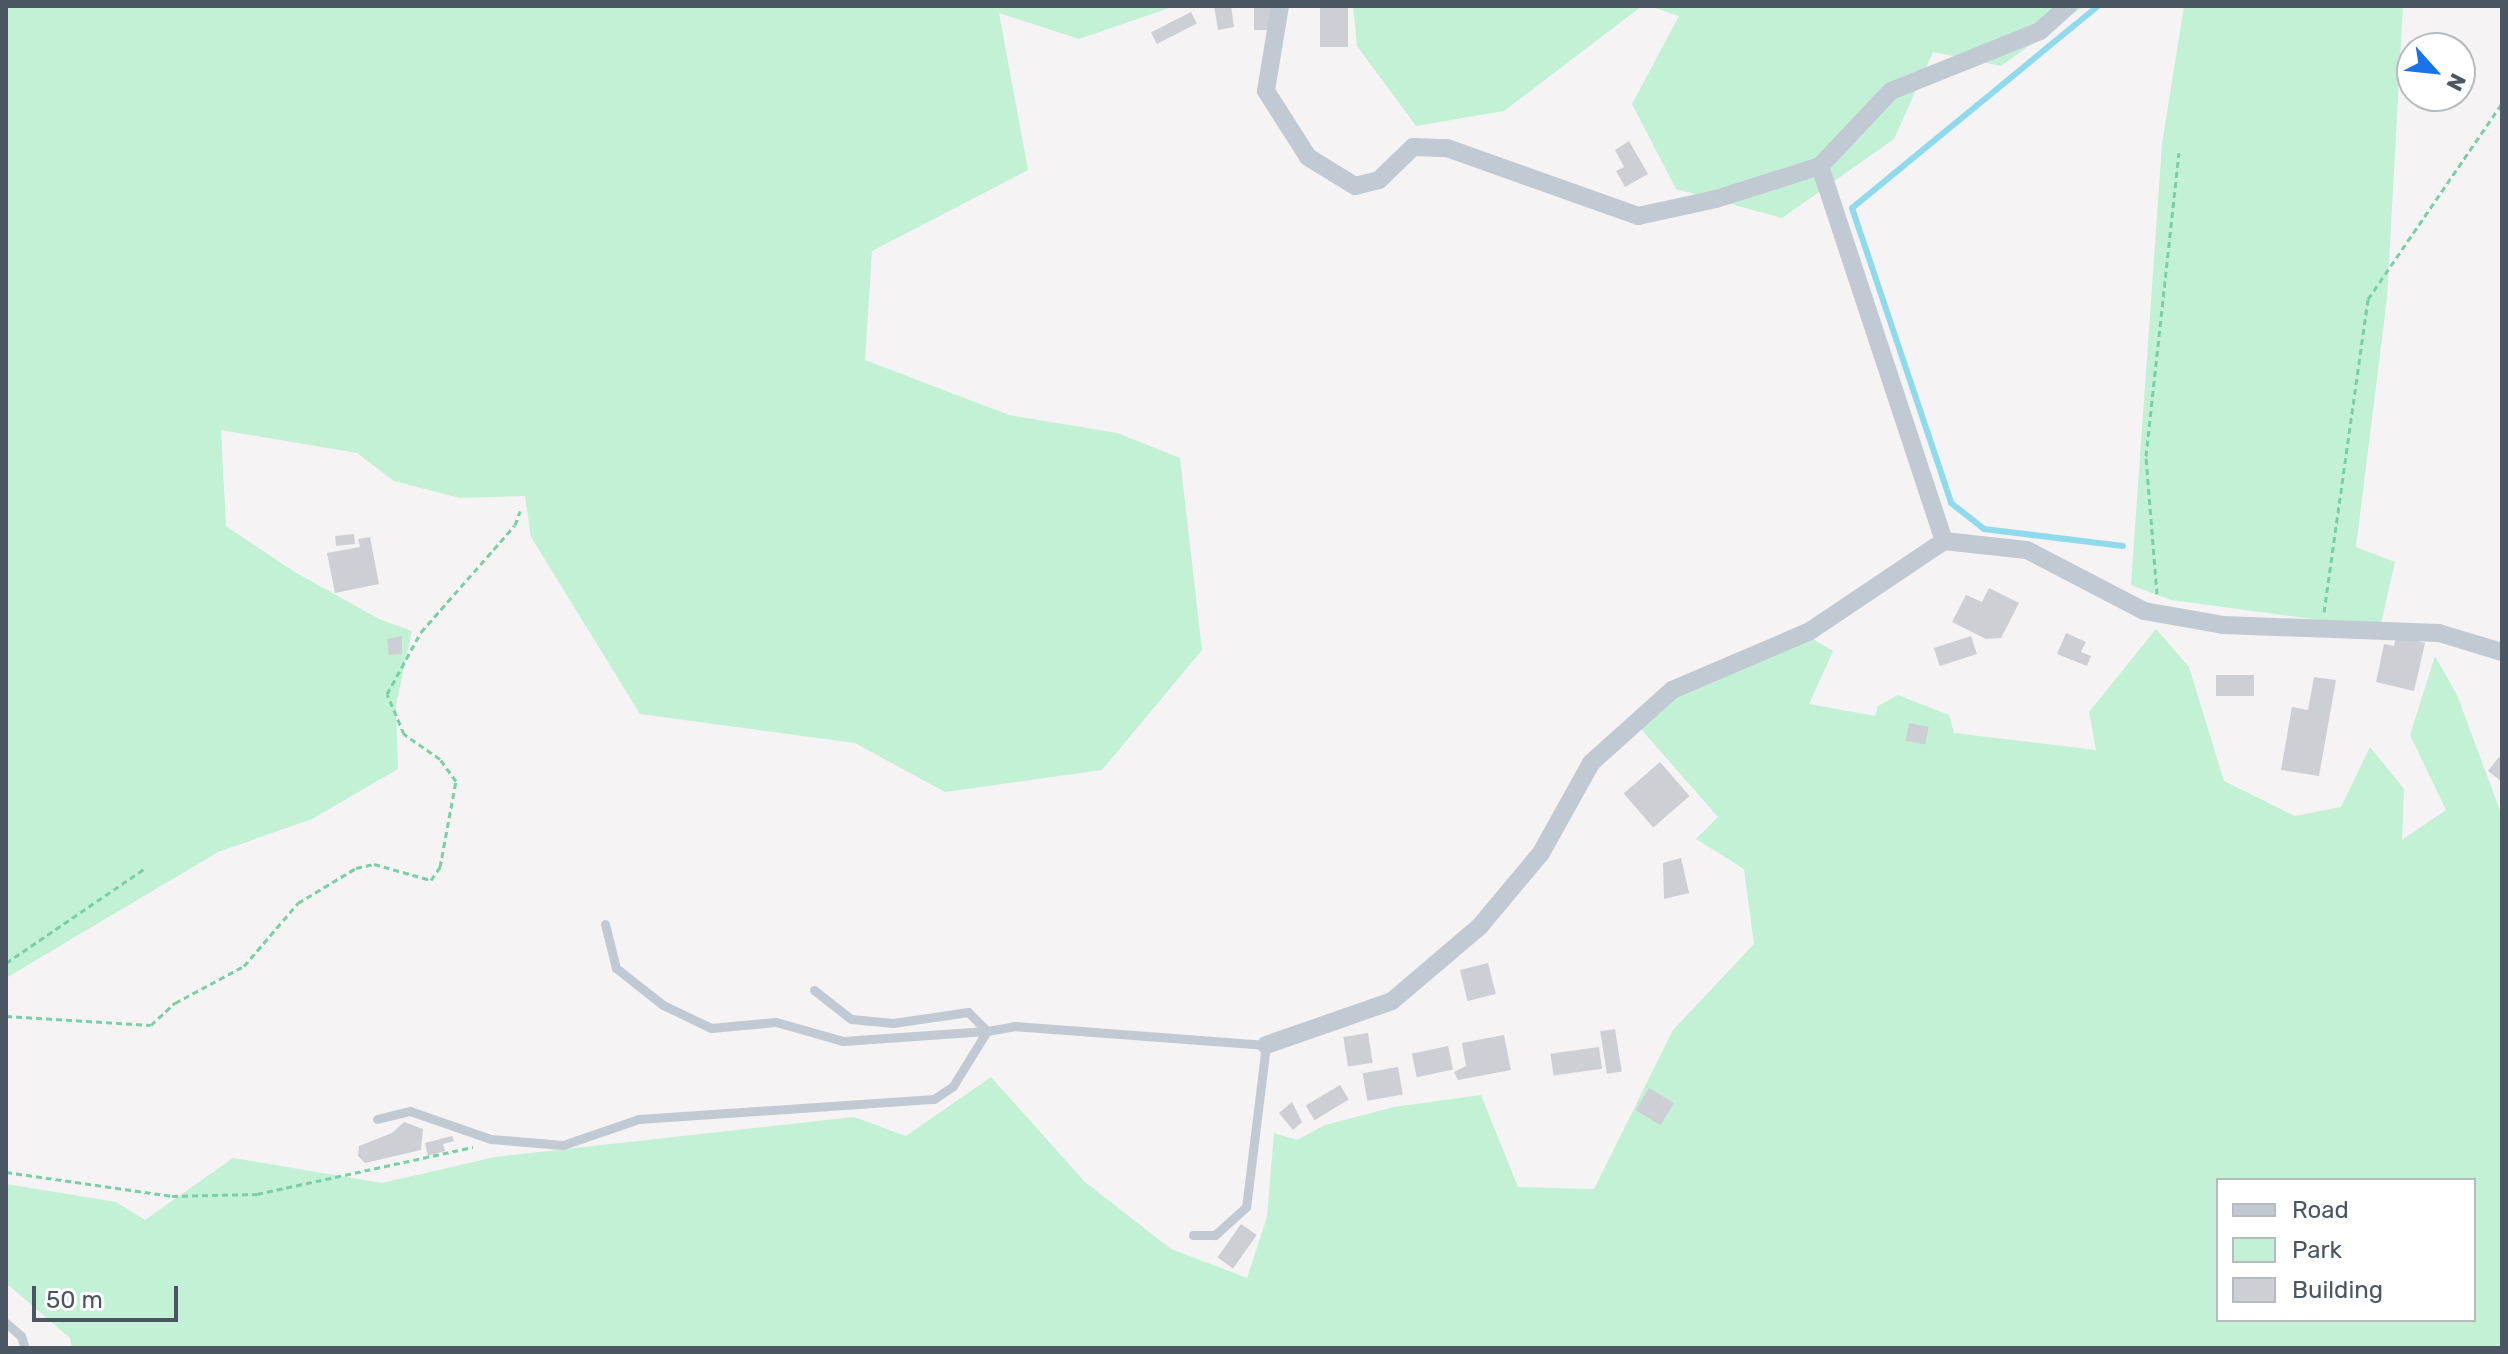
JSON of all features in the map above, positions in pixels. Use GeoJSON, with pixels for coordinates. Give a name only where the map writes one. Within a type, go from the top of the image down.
{"type":"FeatureCollection","features":[{"type":"Feature","properties":{"kind":"street"},"geometry":{"type":"LineString","coordinates":[[1280,6],[1266,91],[1308,157],[1355,186],[1379,180],[1413,147],[1447,148],[1638,216],[1716,199],[1820,166],[1891,91],[2040,31],[2068,6]]}},
{"type":"Feature","properties":{"kind":"street"},"geometry":{"type":"LineString","coordinates":[[1820,166],[1944,541]]}},
{"type":"Feature","properties":{"kind":"street"},"geometry":{"type":"LineString","coordinates":[[1266,1045],[1392,1001],[1480,926],[1541,853],[1591,763],[1672,690],[1810,631],[1944,541],[2027,550],[2159,614],[2223,625],[2439,633],[2502,652]]}},
{"type":"Feature","properties":{"kind":"lane"},"geometry":{"type":"LineString","coordinates":[[605,924],[616,968],[663,1005],[711,1028],[776,1022],[855,1041],[987,1031],[1014,1026],[1266,1045],[1246,1207],[1215,1235],[1193,1235]]}},
{"type":"Feature","properties":{"kind":"lane"},"geometry":{"type":"LineString","coordinates":[[814,990],[851,1019],[893,1023],[968,1012],[987,1031]]}},
{"type":"Feature","properties":{"kind":"lane"},"geometry":{"type":"LineString","coordinates":[[377,1119],[410,1111],[491,1139],[563,1145],[639,1119],[934,1099],[953,1086],[987,1031]]}},
{"type":"Feature","properties":{"kind":"lane"},"geometry":{"type":"LineString","coordinates":[[6,1323],[21,1336],[25,1348]]}},
{"type":"Feature","properties":{"kind":"path"},"geometry":{"type":"LineString","coordinates":[[2321,627],[2333,571],[2368,299],[2502,103]]}},
{"type":"Feature","properties":{"kind":"path"},"geometry":{"type":"LineString","coordinates":[[2159,614],[2146,456],[2179,153]]}},
{"type":"Feature","properties":{"kind":"path"},"geometry":{"type":"LineString","coordinates":[[6,1016],[151,1025],[175,1003],[244,966],[298,903],[356,868],[374,864],[431,880],[440,867],[456,781],[440,759],[404,734],[387,694],[421,632],[515,525],[520,511]]}},
{"type":"Feature","properties":{"kind":"path"},"geometry":{"type":"LineString","coordinates":[[6,963],[144,869]]}},
{"type":"Feature","properties":{"kind":"path"},"geometry":{"type":"LineString","coordinates":[[6,1172],[172,1196],[257,1194],[455,1154],[491,1139]]}},
{"type":"Feature","properties":{"kind":"green space"},"geometry":{"type":"Polygon","coordinates":[[[6,6],[1175,6],[1079,39],[999,13],[1028,170],[872,251],[865,360],[1009,415],[1117,433],[1180,458],[1202,650],[1102,770],[945,792],[855,743],[640,714],[531,537],[525,496],[460,498],[394,481],[357,453],[221,430],[226,526],[293,571],[379,619],[412,631],[396,705],[398,769],[312,819],[218,852],[6,978],[6,6]]]}},
{"type":"Feature","properties":{"kind":"green space"},"geometry":{"type":"Polygon","coordinates":[[[1353,6],[1642,6],[1504,111],[1416,126],[1357,46],[1353,6]]]}},
{"type":"Feature","properties":{"kind":"green space"},"geometry":{"type":"Polygon","coordinates":[[[1649,6],[2084,6],[2001,66],[1933,52],[1894,139],[1782,218],[1676,189],[1632,104],[1679,16],[1649,6]]]}},
{"type":"Feature","properties":{"kind":"green space"},"geometry":{"type":"Polygon","coordinates":[[[2184,6],[2403,6],[2402,32],[2396,32],[2397,112],[2387,298],[2356,547],[2395,562],[2380,628],[2171,600],[2131,585],[2162,144],[2184,6]]]}},
{"type":"Feature","properties":{"kind":"green space"},"geometry":{"type":"Polygon","coordinates":[[[2156,629],[2189,667],[2224,781],[2295,816],[2341,807],[2370,747],[2404,789],[2402,840],[2446,810],[2410,735],[2435,656],[2457,695],[2502,816],[2502,1348],[72,1348],[70,1338],[6,1283],[6,1184],[116,1202],[145,1220],[233,1158],[382,1183],[495,1157],[854,1117],[906,1136],[991,1077],[1085,1182],[1171,1249],[1247,1278],[1267,1217],[1274,1133],[1297,1140],[1325,1125],[1394,1107],[1481,1095],[1518,1187],[1594,1189],[1673,1030],[1754,944],[1744,869],[1696,839],[1718,817],[1640,728],[1674,697],[1811,638],[1833,651],[1809,704],[1875,716],[1878,706],[1898,695],[1949,715],[1954,733],[2096,750],[2089,712],[2156,629]]]}},
{"type":"Feature","properties":{"kind":"building"},"geometry":{"type":"Polygon","coordinates":[[[1214,6],[1231,6],[1234,27],[1218,30],[1214,6]]]}},
{"type":"Feature","properties":{"kind":"building"},"geometry":{"type":"Polygon","coordinates":[[[1254,6],[1271,6],[1271,30],[1254,30],[1254,6]]]}},
{"type":"Feature","properties":{"kind":"building"},"geometry":{"type":"Polygon","coordinates":[[[1320,6],[1348,6],[1348,47],[1320,47],[1320,6]]]}},
{"type":"Feature","properties":{"kind":"building"},"geometry":{"type":"Polygon","coordinates":[[[1191,12],[1197,24],[1157,44],[1151,32],[1191,12]]]}},
{"type":"Feature","properties":{"kind":"building"},"geometry":{"type":"Polygon","coordinates":[[[1629,141],[1648,174],[1625,187],[1616,171],[1624,167],[1615,150],[1629,141]]]}},
{"type":"Feature","properties":{"kind":"building"},"geometry":{"type":"Polygon","coordinates":[[[354,534],[355,544],[336,546],[335,536],[354,534]]]}},
{"type":"Feature","properties":{"kind":"building"},"geometry":{"type":"Polygon","coordinates":[[[370,537],[379,584],[335,593],[327,553],[360,547],[358,539],[370,537]]]}},
{"type":"Feature","properties":{"kind":"building"},"geometry":{"type":"Polygon","coordinates":[[[1989,588],[2019,603],[2001,638],[1986,639],[1952,622],[1966,595],[1982,602],[1989,588]]]}},
{"type":"Feature","properties":{"kind":"building"},"geometry":{"type":"Polygon","coordinates":[[[2066,633],[2086,642],[2081,652],[2091,656],[2087,666],[2057,654],[2066,633]]]}},
{"type":"Feature","properties":{"kind":"building"},"geometry":{"type":"Polygon","coordinates":[[[402,636],[402,654],[389,655],[387,639],[402,636]]]}},
{"type":"Feature","properties":{"kind":"building"},"geometry":{"type":"Polygon","coordinates":[[[1971,636],[1977,654],[1940,666],[1934,648],[1971,636]]]}},
{"type":"Feature","properties":{"kind":"building"},"geometry":{"type":"Polygon","coordinates":[[[2396,636],[2425,643],[2414,691],[2376,682],[2384,644],[2394,646],[2396,636]]]}},
{"type":"Feature","properties":{"kind":"building"},"geometry":{"type":"Polygon","coordinates":[[[2216,675],[2254,675],[2254,696],[2216,696],[2216,675]]]}},
{"type":"Feature","properties":{"kind":"building"},"geometry":{"type":"Polygon","coordinates":[[[2314,677],[2336,680],[2319,776],[2281,770],[2292,707],[2308,710],[2314,677]]]}},
{"type":"Feature","properties":{"kind":"building"},"geometry":{"type":"Polygon","coordinates":[[[1909,723],[1929,727],[1925,744],[1906,741],[1909,723]]]}},
{"type":"Feature","properties":{"kind":"building"},"geometry":{"type":"Polygon","coordinates":[[[2499,757],[2502,759],[2502,782],[2488,771],[2499,757]]]}},
{"type":"Feature","properties":{"kind":"building"},"geometry":{"type":"Polygon","coordinates":[[[1660,762],[1690,796],[1653,827],[1624,793],[1660,762]]]}},
{"type":"Feature","properties":{"kind":"building"},"geometry":{"type":"Polygon","coordinates":[[[1681,858],[1689,893],[1664,899],[1663,863],[1681,858]]]}},
{"type":"Feature","properties":{"kind":"building"},"geometry":{"type":"Polygon","coordinates":[[[1488,963],[1496,994],[1468,1001],[1460,970],[1488,963]]]}},
{"type":"Feature","properties":{"kind":"building"},"geometry":{"type":"Polygon","coordinates":[[[1615,1029],[1622,1071],[1607,1074],[1600,1031],[1615,1029]]]}},
{"type":"Feature","properties":{"kind":"building"},"geometry":{"type":"Polygon","coordinates":[[[1368,1033],[1373,1063],[1348,1067],[1343,1037],[1368,1033]]]}},
{"type":"Feature","properties":{"kind":"building"},"geometry":{"type":"Polygon","coordinates":[[[1504,1035],[1511,1070],[1458,1080],[1454,1072],[1466,1066],[1462,1043],[1504,1035]]]}},
{"type":"Feature","properties":{"kind":"building"},"geometry":{"type":"Polygon","coordinates":[[[1448,1046],[1453,1069],[1417,1077],[1412,1054],[1448,1046]]]}},
{"type":"Feature","properties":{"kind":"building"},"geometry":{"type":"Polygon","coordinates":[[[1599,1047],[1602,1069],[1554,1076],[1550,1054],[1599,1047]]]}},
{"type":"Feature","properties":{"kind":"building"},"geometry":{"type":"Polygon","coordinates":[[[1398,1067],[1403,1095],[1367,1101],[1363,1073],[1398,1067]]]}},
{"type":"Feature","properties":{"kind":"building"},"geometry":{"type":"Polygon","coordinates":[[[1340,1085],[1349,1100],[1314,1120],[1306,1106],[1340,1085]]]}},
{"type":"Feature","properties":{"kind":"building"},"geometry":{"type":"Polygon","coordinates":[[[1649,1088],[1674,1103],[1660,1125],[1636,1110],[1649,1088]]]}},
{"type":"Feature","properties":{"kind":"building"},"geometry":{"type":"Polygon","coordinates":[[[1292,1102],[1302,1122],[1293,1130],[1279,1113],[1292,1102]]]}},
{"type":"Feature","properties":{"kind":"building"},"geometry":{"type":"Polygon","coordinates":[[[404,1122],[423,1129],[421,1150],[365,1163],[358,1156],[359,1146],[392,1133],[404,1122]]]}},
{"type":"Feature","properties":{"kind":"building"},"geometry":{"type":"Polygon","coordinates":[[[452,1136],[454,1141],[443,1144],[445,1151],[428,1156],[425,1143],[452,1136]]]}},
{"type":"Feature","properties":{"kind":"building"},"geometry":{"type":"Polygon","coordinates":[[[1241,1224],[1257,1235],[1233,1268],[1217,1258],[1241,1224]]]}},
{"type":"Feature","properties":{"kind":"waterway"},"geometry":{"type":"LineString","coordinates":[[2098,6],[1852,208],[1951,503],[1984,529],[2123,546]]}}]}
